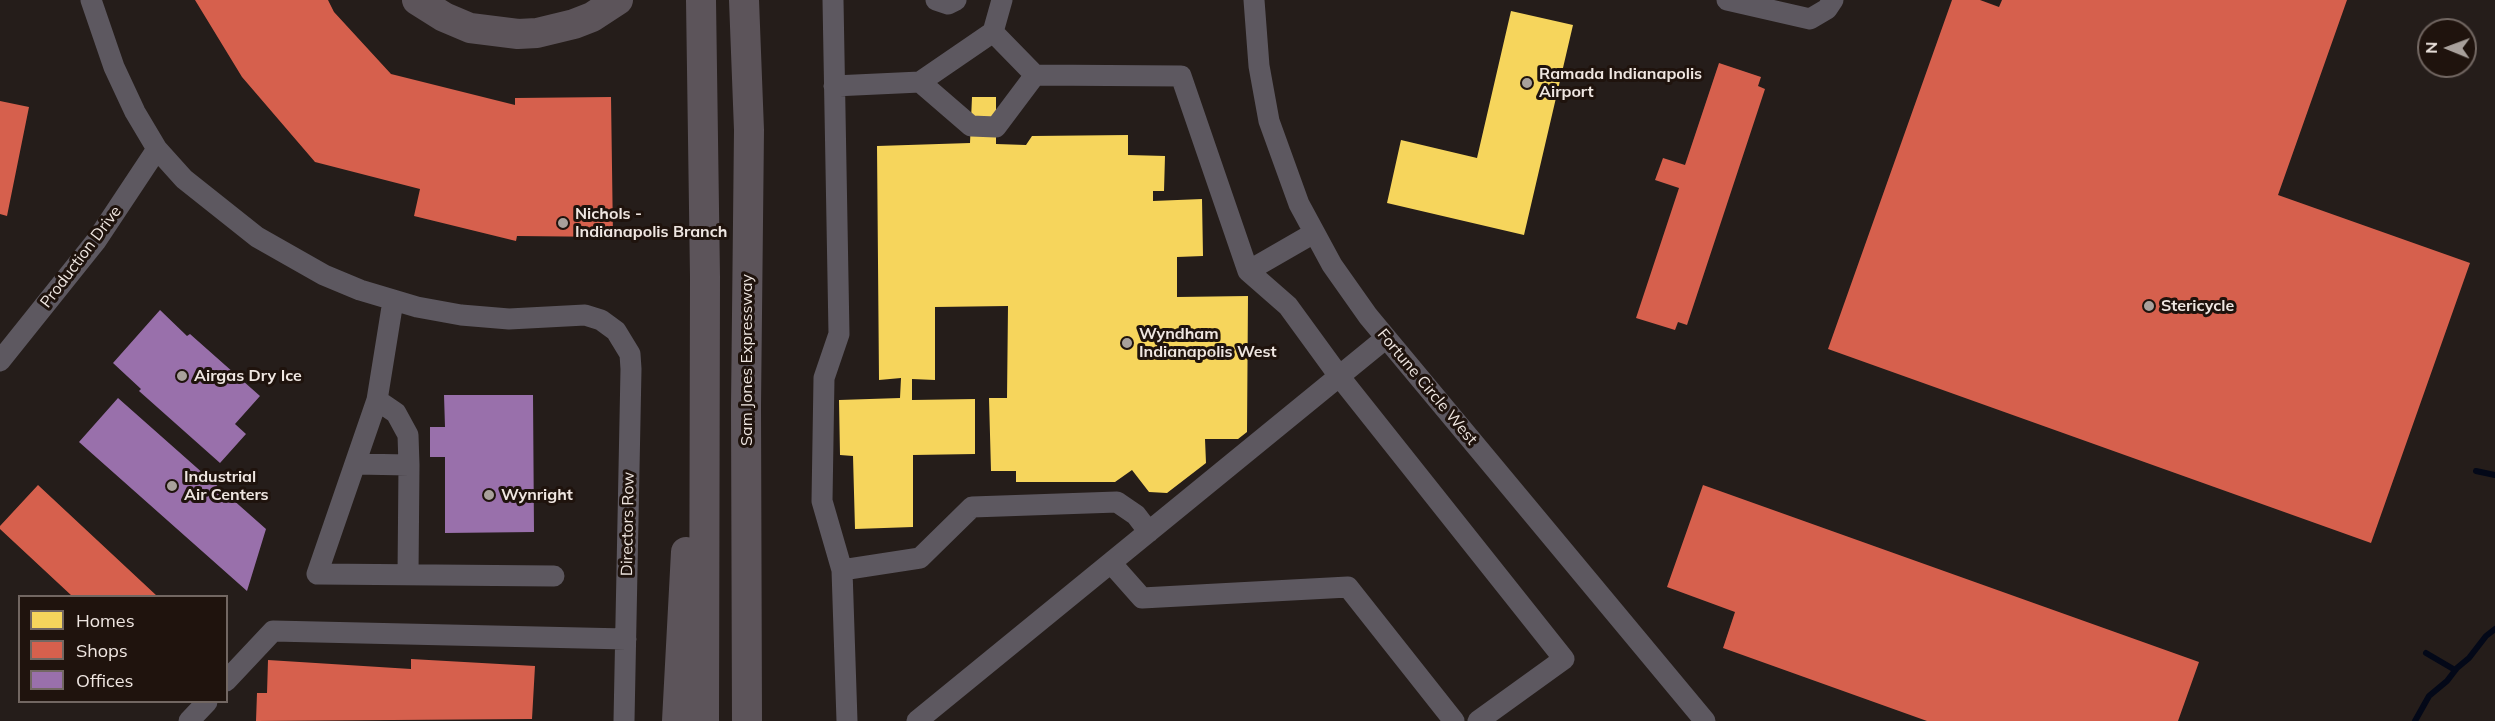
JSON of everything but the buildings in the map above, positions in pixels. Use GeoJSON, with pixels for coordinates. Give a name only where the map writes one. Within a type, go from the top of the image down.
{"type":"FeatureCollection","features":[{"type":"Feature","properties":{"kind":"highway"},"geometry":{"type":"LineString","coordinates":[[417,0],[444,17],[470,28],[518,34],[537,33],[574,24],[592,17],[618,0]]}},
{"type":"Feature","properties":{"kind":"highway"},"geometry":{"type":"LineString","coordinates":[[701,0],[705,277],[704,721]]}},
{"type":"Feature","properties":{"kind":"highway","name":"Sam Jones Expressway"},"geometry":{"type":"LineString","coordinates":[[744,0],[749,130],[746,406],[747,721]]}},
{"type":"Feature","properties":{"kind":"highway"},"geometry":{"type":"LineString","coordinates":[[677,721],[705,277]]}},
{"type":"Feature","properties":{"kind":"street"},"geometry":{"type":"LineString","coordinates":[[91,0],[114,67],[135,112],[157,149],[184,179],[257,237],[324,275],[393,301],[377,400],[317,574],[554,576]]}},
{"type":"Feature","properties":{"kind":"street"},"geometry":{"type":"LineString","coordinates":[[833,0],[839,334],[824,378],[822,501],[842,570],[847,721]]}},
{"type":"Feature","properties":{"kind":"street"},"geometry":{"type":"LineString","coordinates":[[936,0],[948,4],[956,0]]}},
{"type":"Feature","properties":{"kind":"street"},"geometry":{"type":"LineString","coordinates":[[834,86],[920,82],[993,32],[1002,0]]}},
{"type":"Feature","properties":{"kind":"street","name":"Fortune Circle West"},"geometry":{"type":"LineString","coordinates":[[1254,0],[1258,57],[1269,122],[1287,177],[1314,233],[1350,291],[1386,338],[1705,721]]}},
{"type":"Feature","properties":{"kind":"street"},"geometry":{"type":"LineString","coordinates":[[1727,0],[1806,19],[1824,12],[1833,0]]}},
{"type":"Feature","properties":{"kind":"street"},"geometry":{"type":"LineString","coordinates":[[993,32],[1035,75],[1181,76],[1248,271],[1288,306],[1339,376],[1564,659],[1478,721]]}},
{"type":"Feature","properties":{"kind":"street"},"geometry":{"type":"LineString","coordinates":[[920,82],[971,126],[996,127],[1035,75]]}},
{"type":"Feature","properties":{"kind":"street","name":"Production Drive"},"geometry":{"type":"LineString","coordinates":[[0,361],[96,241],[157,149]]}},
{"type":"Feature","properties":{"kind":"street"},"geometry":{"type":"LineString","coordinates":[[1248,271],[1314,233]]}},
{"type":"Feature","properties":{"kind":"street","name":"Directors Row"},"geometry":{"type":"LineString","coordinates":[[393,301],[443,313],[481,318],[528,319],[585,315],[601,320],[616,331],[630,354],[624,721]]}},
{"type":"Feature","properties":{"kind":"street"},"geometry":{"type":"LineString","coordinates":[[917,721],[1386,338]]}},
{"type":"Feature","properties":{"kind":"street"},"geometry":{"type":"LineString","coordinates":[[377,400],[396,413],[408,435],[408,575]]}},
{"type":"Feature","properties":{"kind":"street"},"geometry":{"type":"LineString","coordinates":[[356,464],[409,465]]}},
{"type":"Feature","properties":{"kind":"street"},"geometry":{"type":"LineString","coordinates":[[842,570],[920,558],[972,507],[1117,502],[1136,515],[1149,532]]}},
{"type":"Feature","properties":{"kind":"street"},"geometry":{"type":"LineString","coordinates":[[1111,563],[1142,598],[1348,587],[1454,721]]}},
{"type":"Feature","properties":{"kind":"street"},"geometry":{"type":"LineString","coordinates":[[228,679],[273,631],[626,639]]}},
{"type":"Feature","properties":{"kind":"street"},"geometry":{"type":"LineString","coordinates":[[189,721],[206,703]]}},
{"type":"Feature","properties":{"kind":"waterway"},"geometry":{"type":"LineString","coordinates":[[2476,471],[2495,475]]}},
{"type":"Feature","properties":{"kind":"waterway"},"geometry":{"type":"LineString","coordinates":[[2415,721],[2429,696],[2447,681],[2486,636],[2495,629]]}},
{"type":"Feature","properties":{"kind":"waterway"},"geometry":{"type":"LineString","coordinates":[[2426,653],[2455,670]]}},
{"type":"Feature","properties":{"kind":"place","name":"Ramada Indianapolis Airport"},"geometry":{"type":"Point","coordinates":[1527,83]}},
{"type":"Feature","properties":{"kind":"place","name":"Nichols - Indianapolis Branch"},"geometry":{"type":"Point","coordinates":[563,223]}},
{"type":"Feature","properties":{"kind":"place","name":"Stericycle"},"geometry":{"type":"Point","coordinates":[2149,306]}},
{"type":"Feature","properties":{"kind":"place","name":"Wyndham Indianapolis West"},"geometry":{"type":"Point","coordinates":[1127,343]}},
{"type":"Feature","properties":{"kind":"place","name":"Airgas Dry Ice"},"geometry":{"type":"Point","coordinates":[182,376]}},
{"type":"Feature","properties":{"kind":"place","name":"Industrial Air Centers"},"geometry":{"type":"Point","coordinates":[172,486]}},
{"type":"Feature","properties":{"kind":"place","name":"Wynright"},"geometry":{"type":"Point","coordinates":[489,495]}}]}
